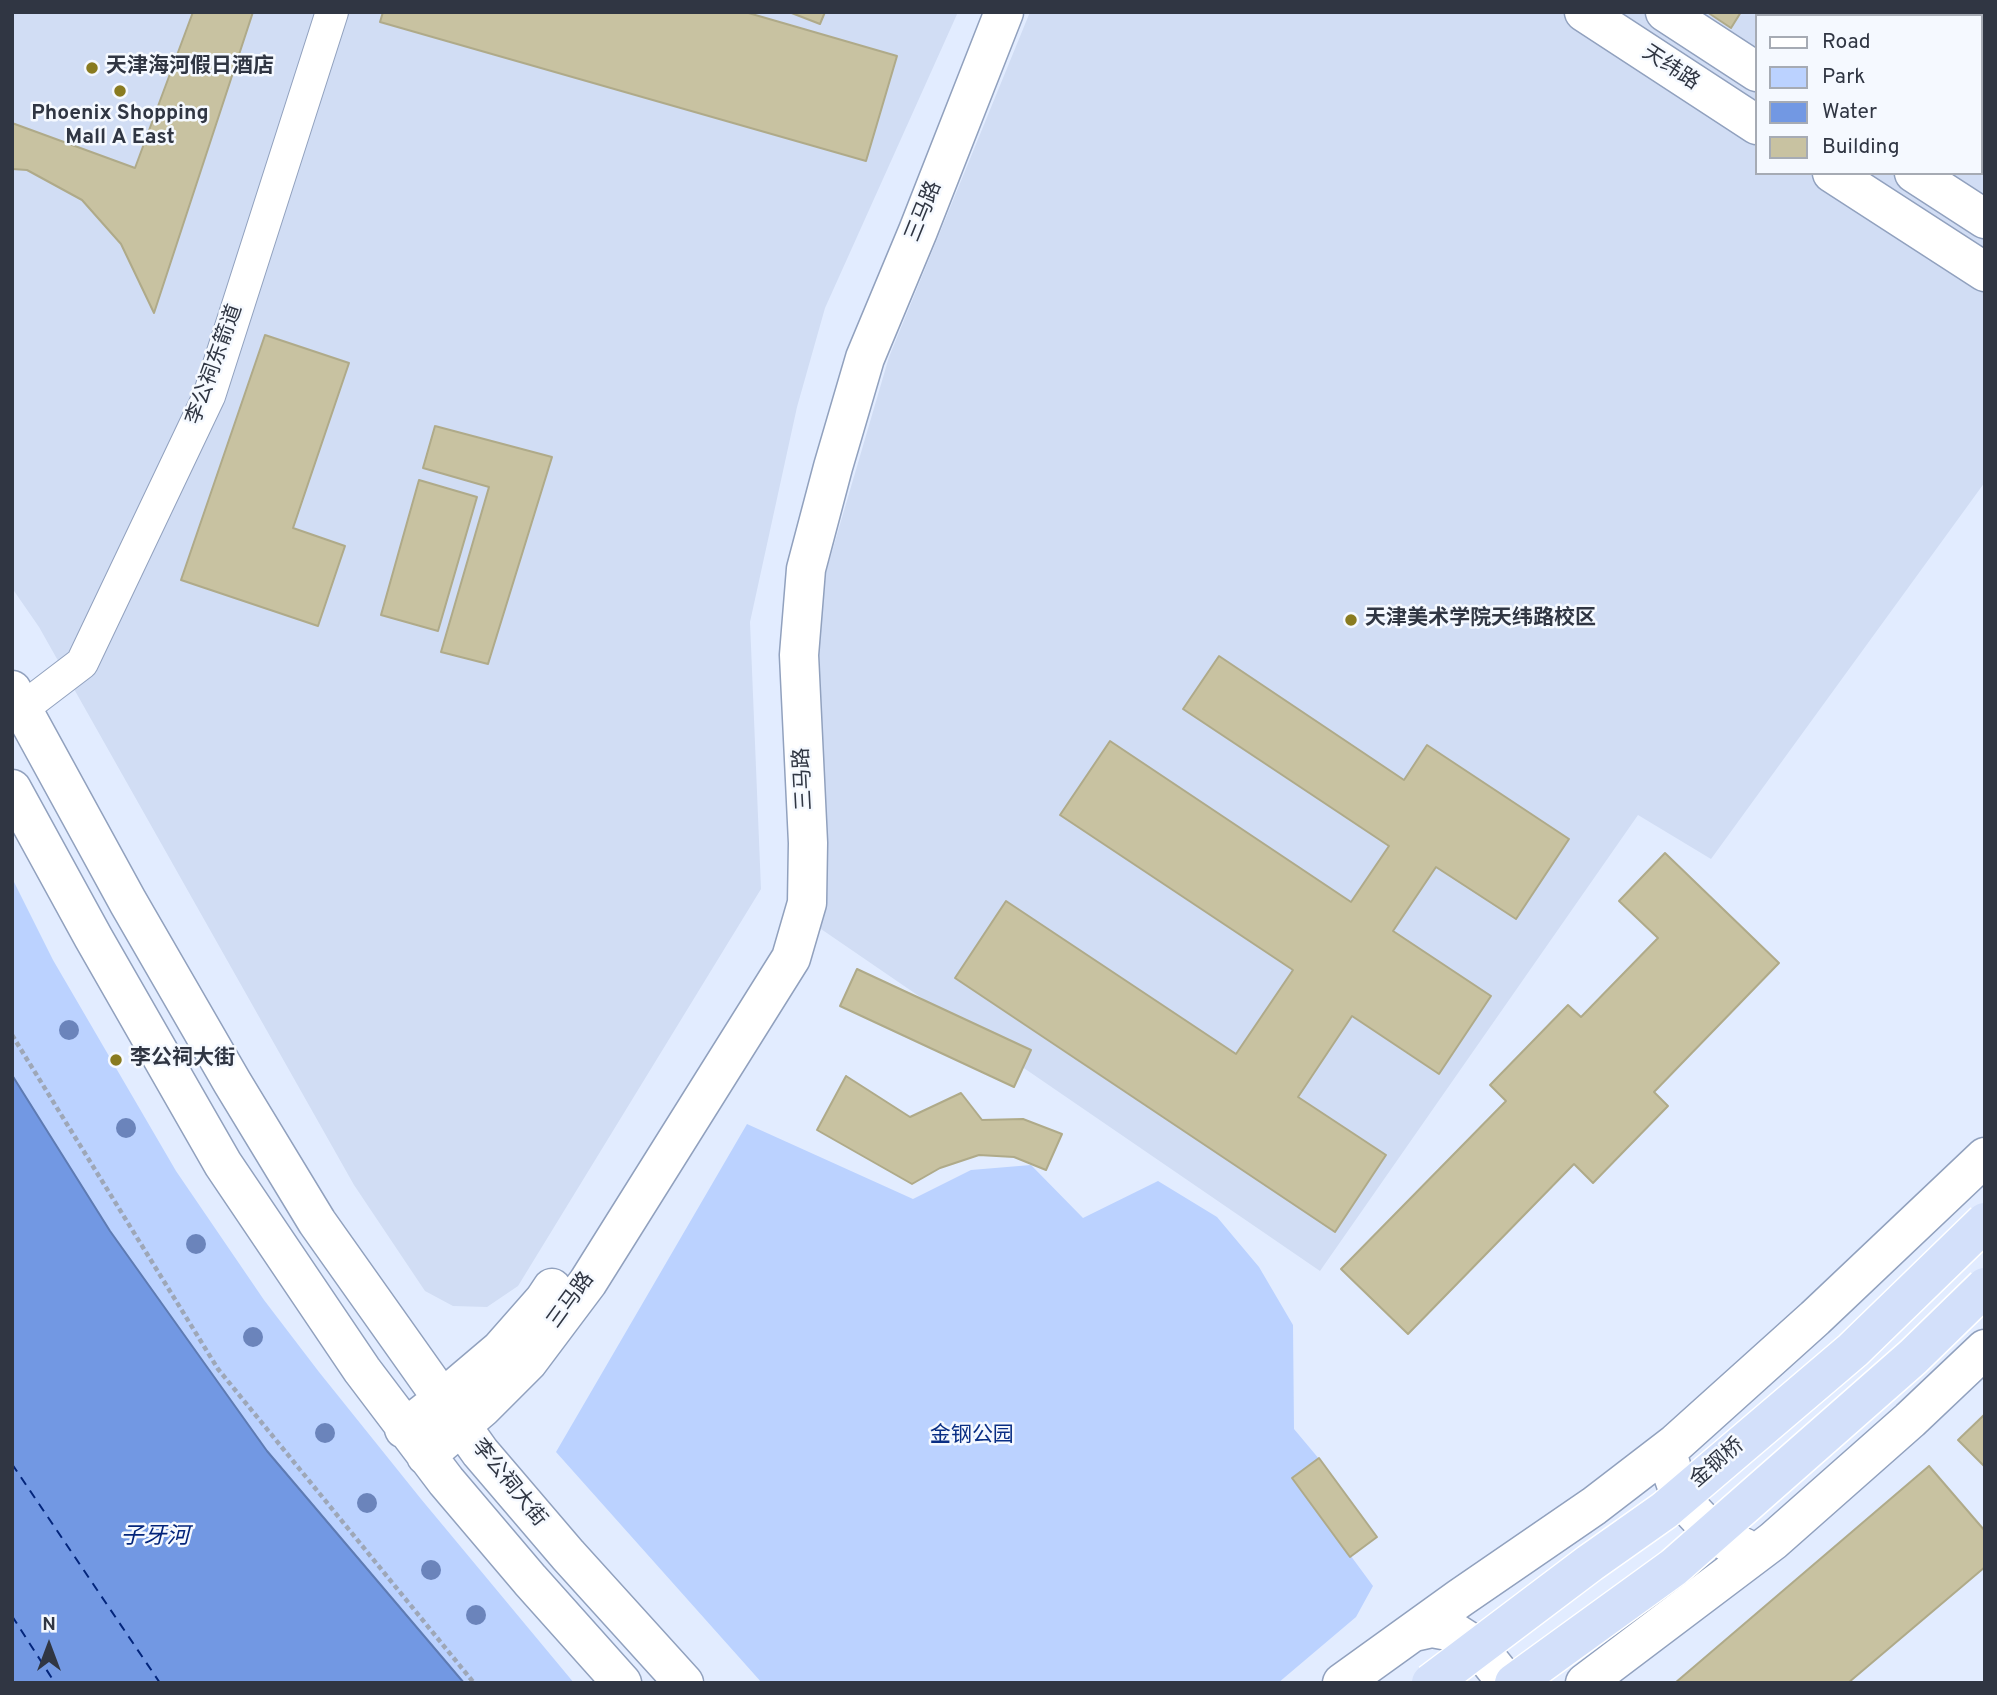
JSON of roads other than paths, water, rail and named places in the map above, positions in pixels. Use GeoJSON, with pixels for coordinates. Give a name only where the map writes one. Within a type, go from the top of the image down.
{"type":"FeatureCollection","features":[{"type":"Feature","properties":{"kind":"main road","name":"三马路"},"geometry":{"type":"LineString","coordinates":[[415,1442],[451,1413],[500,1350],[544,1300],[773,946],[789,904],[794,863],[779,667],[781,621],[792,546],[850,341],[977,12]]}},
{"type":"Feature","properties":{"kind":"main road","name":"三马路"},"geometry":{"type":"LineString","coordinates":[[451,1413],[482,1408],[528,1362],[588,1282],[791,958],[807,904],[808,843],[799,655],[806,569],[865,358],[1004,12]]}},
{"type":"Feature","properties":{"kind":"main road","name":"天纬路"},"geometry":{"type":"LineString","coordinates":[[1584,12],[1756,124]]}},
{"type":"Feature","properties":{"kind":"main road"},"geometry":{"type":"LineString","coordinates":[[1665,12],[1756,71]]}},
{"type":"Feature","properties":{"kind":"main road"},"geometry":{"type":"LineString","coordinates":[[1835,175],[1985,272]]}},
{"type":"Feature","properties":{"kind":"main road"},"geometry":{"type":"LineString","coordinates":[[1917,175],[1985,219]]}},
{"type":"Feature","properties":{"kind":"main road","name":"李公祠大街"},"geometry":{"type":"LineString","coordinates":[[16,704],[239,1094],[317,1222],[480,1452],[568,1555],[684,1683]]}},
{"type":"Feature","properties":{"kind":"main road"},"geometry":{"type":"LineString","coordinates":[[12,789],[223,1164],[362,1370],[415,1442],[530,1580],[622,1683]]}},
{"type":"Feature","properties":{"kind":"main road"},"geometry":{"type":"LineString","coordinates":[[1342,1683],[1594,1506],[1676,1443],[1815,1318],[1985,1157]]}},
{"type":"Feature","properties":{"kind":"main road","name":"金钢桥"},"geometry":{"type":"LineString","coordinates":[[1431,1683],[1665,1510],[1853,1350],[1985,1222]]}},
{"type":"Feature","properties":{"kind":"main road"},"geometry":{"type":"LineString","coordinates":[[1514,1683],[1674,1567],[1913,1357],[1985,1287]]}},
{"type":"Feature","properties":{"kind":"main road"},"geometry":{"type":"LineString","coordinates":[[1598,1679],[1773,1541],[1910,1420],[1985,1349]]}},
{"type":"Feature","properties":{"kind":"main road"},"geometry":{"type":"LineString","coordinates":[[1676,1443],[1671,1457],[1671,1470],[1677,1488],[1687,1505],[1703,1522],[1726,1541],[1742,1547],[1773,1541]]}},
{"type":"Feature","properties":{"kind":"main road"},"geometry":{"type":"LineString","coordinates":[[1414,1632],[1432,1629],[1454,1632],[1479,1648],[1507,1683]]}},
{"type":"Feature","properties":{"kind":"street","name":"李公祠东箭道"},"geometry":{"type":"LineString","coordinates":[[16,704],[82,663],[209,396],[332,12]]}},
{"type":"Feature","properties":{"kind":"water","name":"子牙河"},"geometry":{"type":"Polygon","coordinates":[[[12,1075],[110,1231],[267,1451],[464,1683],[12,1683],[12,1075]]]}},
{"type":"Feature","properties":{"kind":"place","name":"天津海河假日酒店"},"geometry":{"type":"Point","coordinates":[92,68]}},
{"type":"Feature","properties":{"kind":"place","name":"Phoenix Shopping Mall A East"},"geometry":{"type":"Point","coordinates":[120,91]}},
{"type":"Feature","properties":{"kind":"place","name":"天津美术学院天纬路校区"},"geometry":{"type":"Point","coordinates":[1351,620]}},
{"type":"Feature","properties":{"kind":"place","name":"李公祠大街"},"geometry":{"type":"Point","coordinates":[116,1060]}},
{"type":"Feature","properties":{"kind":"park label","name":"金钢公园"},"geometry":{"type":"Point","coordinates":[972,1437]}}]}
